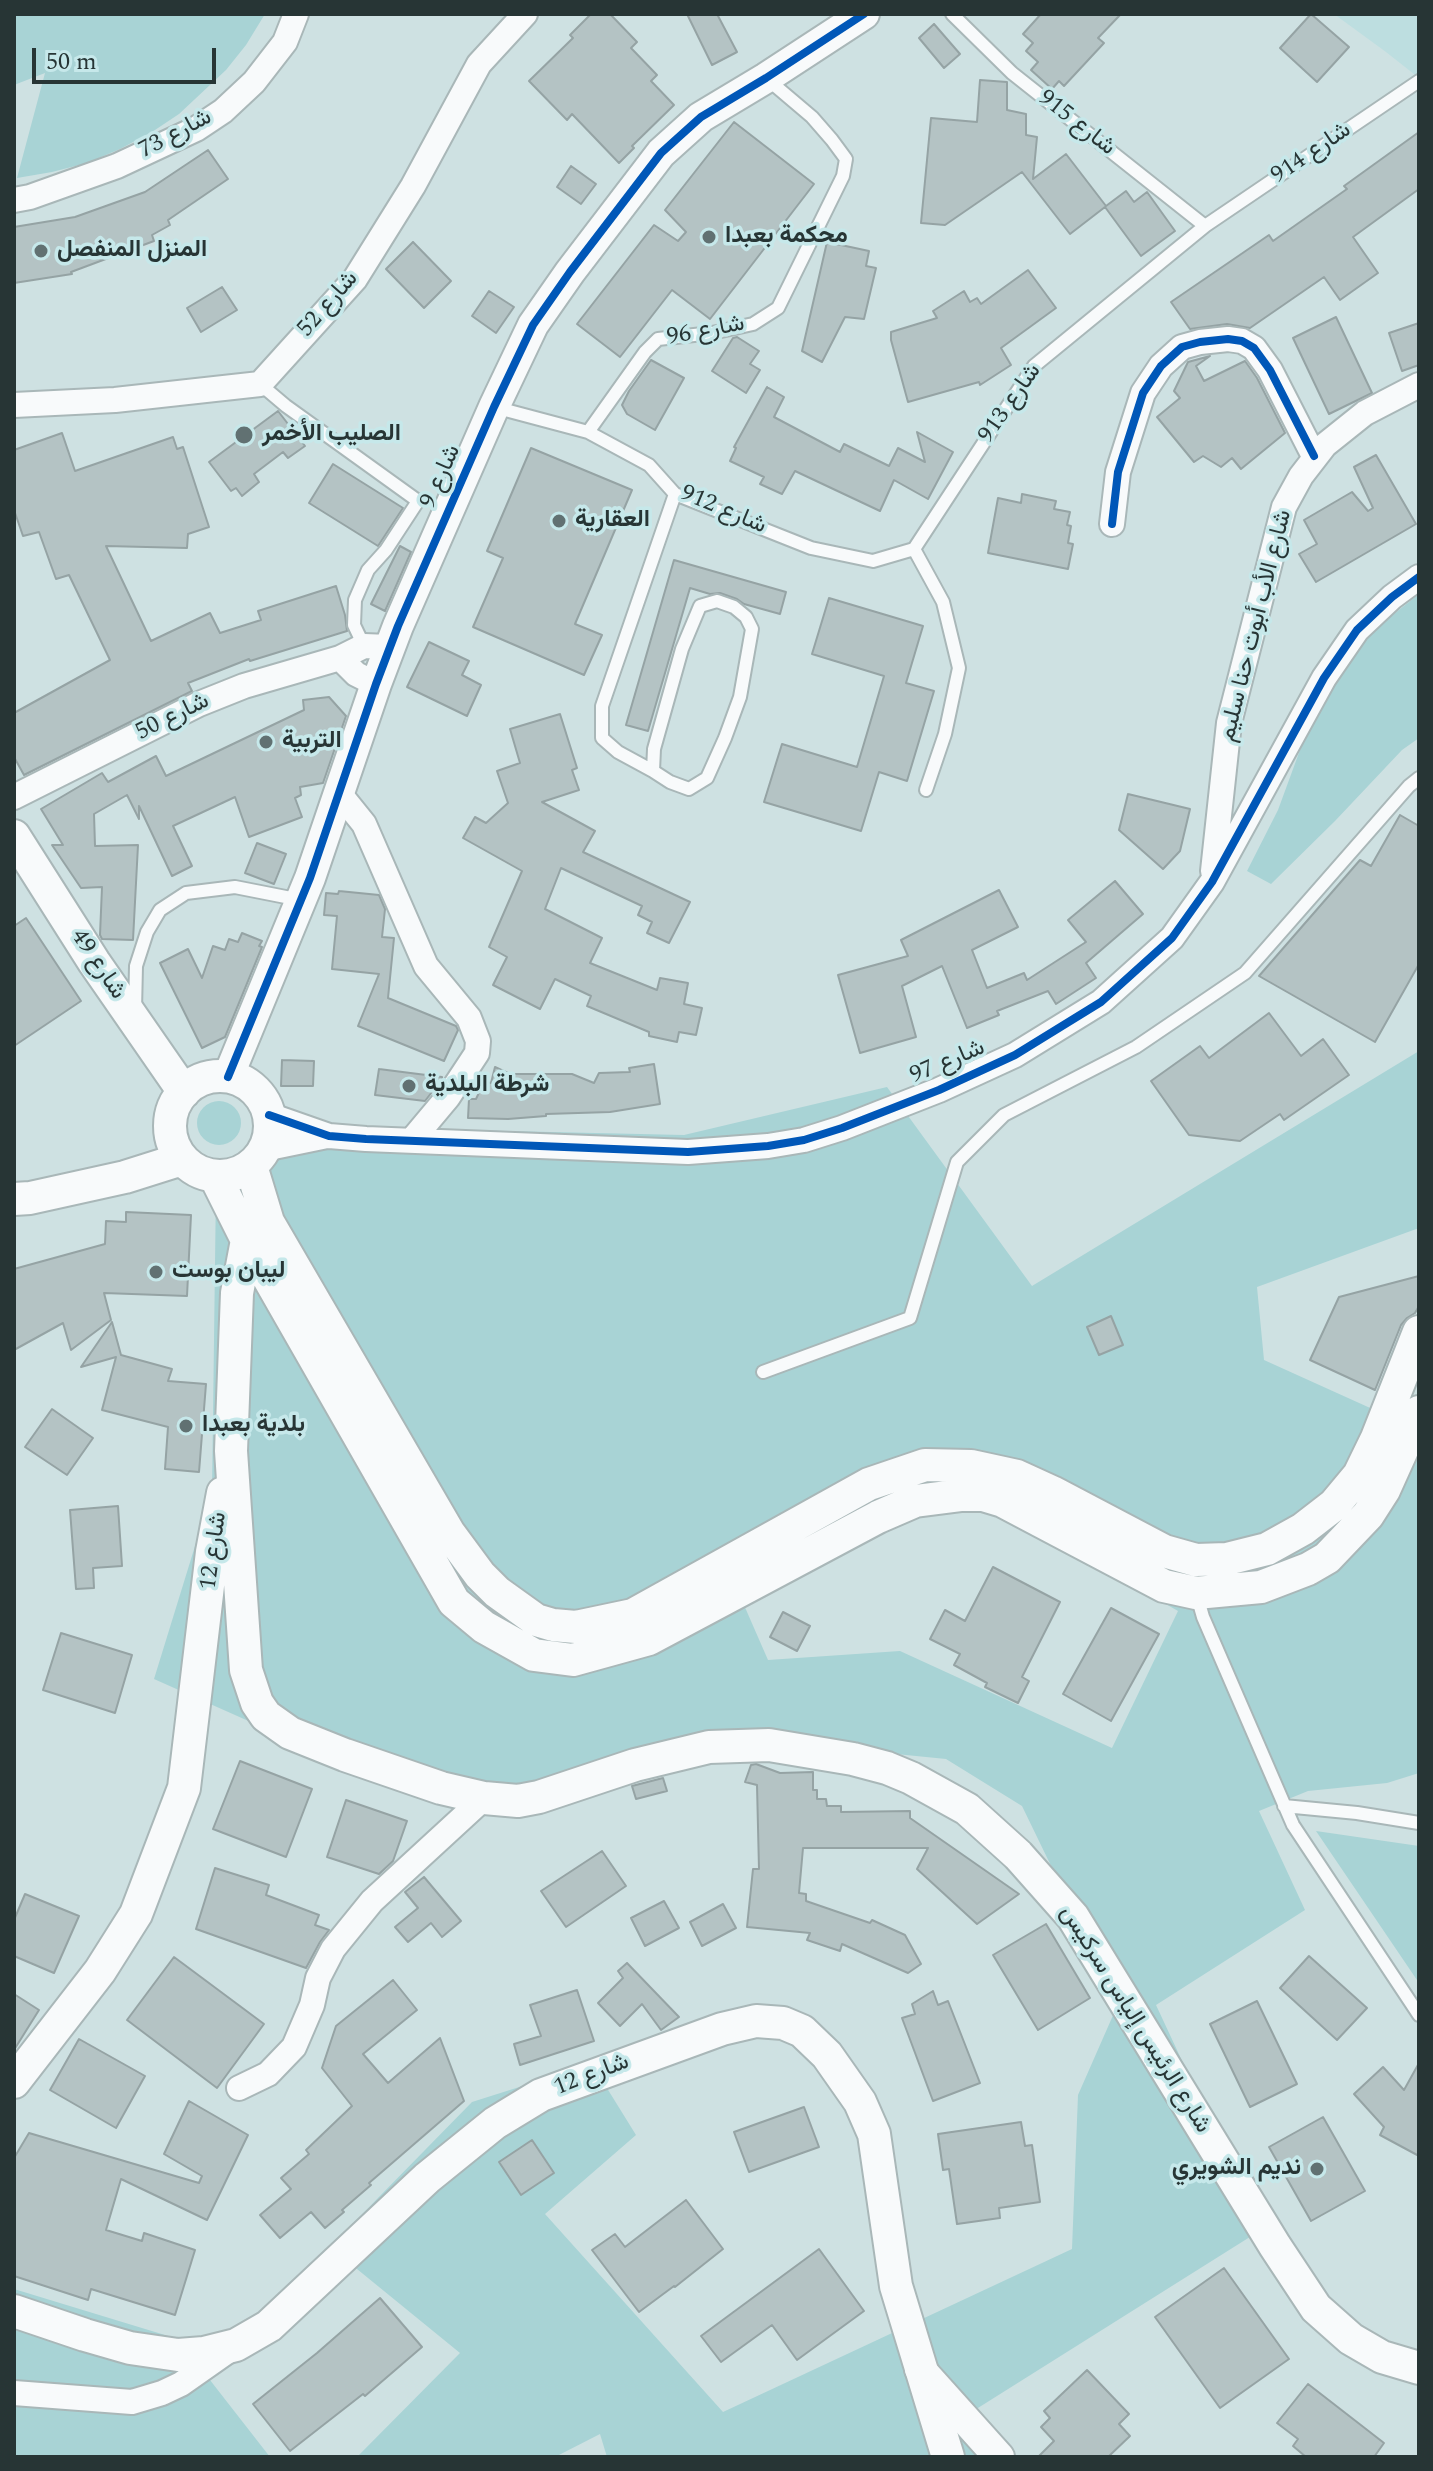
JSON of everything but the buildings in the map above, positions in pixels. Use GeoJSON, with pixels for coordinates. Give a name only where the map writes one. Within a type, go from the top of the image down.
{"type":"FeatureCollection","features":[{"type":"Feature","properties":{"kind":"main road","name":"شارع 49"},"geometry":{"type":"LineString","coordinates":[[14,836],[94,962],[184,1092]]}},
{"type":"Feature","properties":{"kind":"main road"},"geometry":{"type":"LineString","coordinates":[[258,1158],[240,1173],[215,1176],[192,1168],[174,1147],[170,1133],[175,1104],[184,1092],[197,1082],[212,1077],[228,1077],[253,1088],[262,1099],[270,1125],[258,1158],[258,1231],[454,1602],[484,1627],[534,1655],[573,1660],[649,1639],[878,1517],[915,1501],[962,1495],[983,1495],[1003,1501],[1164,1586],[1196,1593],[1261,1587],[1308,1569],[1327,1558],[1368,1515],[1384,1490],[1419,1412]]}},
{"type":"Feature","properties":{"kind":"main road"},"geometry":{"type":"LineString","coordinates":[[14,1199],[125,1177],[182,1159]]}},
{"type":"Feature","properties":{"kind":"main road"},"geometry":{"type":"LineString","coordinates":[[215,1176],[258,1231],[449,1533],[480,1575],[518,1610],[553,1625],[576,1627],[633,1615],[869,1484],[925,1465],[971,1466],[1017,1476],[1164,1551],[1196,1560],[1227,1559],[1267,1549],[1303,1529],[1334,1505],[1359,1475],[1419,1332]]}},
{"type":"Feature","properties":{"kind":"main road","name":"شارع الرئيس إلياس سركيس"},"geometry":{"type":"LineString","coordinates":[[258,1231],[237,1293],[231,1451],[246,1670],[257,1703],[266,1716],[290,1733],[345,1755],[441,1788],[484,1798],[518,1801],[635,1765],[709,1747],[769,1745],[887,1768],[967,1809],[1018,1855],[1073,1917],[1316,2308],[1351,2339],[1382,2357],[1419,2368]]}},
{"type":"Feature","properties":{"kind":"main road","name":"شارع 12"},"geometry":{"type":"LineString","coordinates":[[14,2082],[100,1971],[136,1914],[184,1788],[212,1552],[231,1451]]}},
{"type":"Feature","properties":{"kind":"main road"},"geometry":{"type":"LineString","coordinates":[[1196,1560],[1196,1593]]}},
{"type":"Feature","properties":{"kind":"main road","name":"شارع 12"},"geometry":{"type":"LineString","coordinates":[[14,2311],[130,2348],[178,2355],[204,2353],[236,2345],[269,2326],[427,2178],[506,2116],[541,2095],[722,2029],[756,2021],[783,2023],[802,2031],[827,2055],[860,2102],[874,2134],[896,2286],[948,2457]]}},
{"type":"Feature","properties":{"kind":"street","name":"شارع 73"},"geometry":{"type":"LineString","coordinates":[[14,200],[117,166],[196,129],[223,111],[254,82],[285,42],[296,14]]}},
{"type":"Feature","properties":{"kind":"street","name":"شارع 52"},"geometry":{"type":"LineString","coordinates":[[260,384],[355,279],[413,186],[479,64],[525,14]]}},
{"type":"Feature","properties":{"kind":"street","name":"شارع 9"},"geometry":{"type":"LineString","coordinates":[[228,1077],[301,900],[339,793],[376,684],[376,647],[533,325],[661,153],[701,117],[864,14]]}},
{"type":"Feature","properties":{"kind":"street"},"geometry":{"type":"LineString","coordinates":[[1112,524],[1118,472],[1143,393],[1161,366],[1182,347],[1228,339],[1242,341],[1254,348],[1270,370],[1314,456]]}},
{"type":"Feature","properties":{"kind":"street"},"geometry":{"type":"LineString","coordinates":[[14,405],[115,400],[260,384]]}},
{"type":"Feature","properties":{"kind":"street","name":"شارع الأب أبوت حنا سليم"},"geometry":{"type":"LineString","coordinates":[[1212,882],[1229,723],[1284,507],[1314,456],[1365,413],[1419,385]]}},
{"type":"Feature","properties":{"kind":"street","name":"شارع 97"},"geometry":{"type":"LineString","coordinates":[[269,1115],[329,1136],[688,1152],[768,1146],[804,1140],[842,1128],[939,1090],[1015,1055],[1101,1002],[1172,938],[1212,882],[1324,678],[1357,630],[1419,577]]}},
{"type":"Feature","properties":{"kind":"street","name":"شارع 50"},"geometry":{"type":"LineString","coordinates":[[14,797],[199,704],[244,686],[376,647]]}},
{"type":"Feature","properties":{"kind":"street"},"geometry":{"type":"LineString","coordinates":[[340,658],[356,674],[376,684]]}},
{"type":"Feature","properties":{"kind":"street"},"geometry":{"type":"LineString","coordinates":[[339,793],[364,824],[426,966],[469,1018],[478,1041],[477,1053],[448,1097],[412,1140]]}},
{"type":"Feature","properties":{"kind":"street","name":"شارع 97"},"geometry":{"type":"LineString","coordinates":[[258,1158],[329,1136]]}},
{"type":"Feature","properties":{"kind":"street"},"geometry":{"type":"LineString","coordinates":[[239,2088],[268,2074],[294,2047],[312,2005],[318,1978],[333,1949],[372,1901],[484,1798]]}},
{"type":"Feature","properties":{"kind":"street"},"geometry":{"type":"LineString","coordinates":[[14,2393],[132,2402],[181,2384],[236,2345]]}},
{"type":"Feature","properties":{"kind":"street"},"geometry":{"type":"LineString","coordinates":[[919,2368],[999,2457]]}},
{"type":"Feature","properties":{"kind":"lane","name":"شارع 915"},"geometry":{"type":"LineString","coordinates":[[952,14],[1012,73],[1205,226]]}},
{"type":"Feature","properties":{"kind":"lane","name":"شارع 96"},"geometry":{"type":"LineString","coordinates":[[588,432],[645,352],[658,339],[712,333],[753,324],[778,308],[843,176],[846,159],[812,117],[766,78]]}},
{"type":"Feature","properties":{"kind":"lane","name":"شارع 914"},"geometry":{"type":"LineString","coordinates":[[1205,226],[1419,81]]}},
{"type":"Feature","properties":{"kind":"lane","name":"شارع 913"},"geometry":{"type":"LineString","coordinates":[[914,549],[1034,366],[1205,226]]}},
{"type":"Feature","properties":{"kind":"lane"},"geometry":{"type":"LineString","coordinates":[[260,384],[418,501],[386,550],[368,570],[355,600],[354,625],[376,647]]}},
{"type":"Feature","properties":{"kind":"lane","name":"شارع 912"},"geometry":{"type":"LineString","coordinates":[[494,407],[588,432],[649,465],[675,494],[811,548],[873,561],[914,549]]}},
{"type":"Feature","properties":{"kind":"lane"},"geometry":{"type":"LineString","coordinates":[[653,771],[654,749],[682,649],[700,606],[717,601],[734,607],[746,617],[752,629],[740,697],[707,778],[689,789],[670,782],[618,752],[602,738],[602,706],[675,494]]}},
{"type":"Feature","properties":{"kind":"lane"},"geometry":{"type":"LineString","coordinates":[[914,549],[943,602],[959,668],[945,734],[926,790]]}},
{"type":"Feature","properties":{"kind":"lane"},"geometry":{"type":"LineString","coordinates":[[763,1372],[910,1318],[957,1162],[1004,1115],[1136,1047],[1245,973],[1419,778]]}},
{"type":"Feature","properties":{"kind":"lane"},"geometry":{"type":"LineString","coordinates":[[136,1023],[136,966],[147,932],[160,910],[186,893],[235,887],[301,900]]}},
{"type":"Feature","properties":{"kind":"lane"},"geometry":{"type":"LineString","coordinates":[[1196,1593],[1203,1617],[1293,1825],[1419,2015]]}},
{"type":"Feature","properties":{"kind":"lane"},"geometry":{"type":"LineString","coordinates":[[1284,1806],[1419,1823]]}},
{"type":"Feature","properties":{"kind":"shaded area"},"geometry":{"type":"Polygon","coordinates":[[[14,14],[265,14],[226,70],[179,114],[152,132],[87,163],[17,178],[45,73],[14,85],[14,14]]]}},
{"type":"Feature","properties":{"kind":"shaded area"},"geometry":{"type":"Polygon","coordinates":[[[1334,14],[1419,14],[1419,78],[1386,52],[1334,14]]]}},
{"type":"Feature","properties":{"kind":"shaded area"},"geometry":{"type":"Polygon","coordinates":[[[1419,594],[1419,738],[1402,750],[1271,884],[1247,871],[1278,810],[1300,750],[1329,688],[1370,633],[1419,594]]]}},
{"type":"Feature","properties":{"kind":"shaded area"},"geometry":{"type":"Polygon","coordinates":[[[1419,1051],[1419,1228],[1257,1287],[1264,1360],[1410,1426],[1419,1410],[1419,1773],[1387,1783],[1308,1791],[1259,1811],[1305,1910],[1156,2005],[1261,2230],[962,2418],[1012,2457],[607,2457],[600,2434],[555,2457],[357,2457],[460,2353],[330,2247],[472,2102],[592,2064],[636,2135],[545,2214],[723,2412],[1072,2249],[1078,2095],[1118,2004],[1022,1806],[946,1759],[816,1746],[443,1797],[271,1731],[154,1679],[212,1491],[216,1188],[283,1126],[684,1135],[887,1087],[1032,1286],[1419,1051]],[[981,1498],[730,1573],[768,1660],[900,1651],[1112,1748],[1178,1611],[981,1498]]]}},
{"type":"Feature","properties":{"kind":"shaded area"},"geometry":{"type":"Polygon","coordinates":[[[219,1101],[235,1107],[241,1123],[235,1139],[219,1145],[203,1139],[197,1123],[203,1107],[219,1101]]]}},
{"type":"Feature","properties":{"kind":"shaded area"},"geometry":{"type":"Polygon","coordinates":[[[1316,1831],[1419,1846],[1419,1983],[1316,1831]]]}},
{"type":"Feature","properties":{"kind":"shaded area"},"geometry":{"type":"Polygon","coordinates":[[[14,2289],[178,2339],[270,2457],[14,2457],[14,2289]]]}},
{"type":"Feature","properties":{"kind":"cycle path"},"geometry":{"type":"LineString","coordinates":[[228,1077],[310,878],[398,626],[533,325],[661,153],[701,117],[864,14]]}},
{"type":"Feature","properties":{"kind":"cycle path"},"geometry":{"type":"LineString","coordinates":[[1112,524],[1118,472],[1143,393],[1161,366],[1182,347],[1228,339],[1242,341],[1254,348],[1270,370],[1314,456]]}},
{"type":"Feature","properties":{"kind":"cycle path"},"geometry":{"type":"LineString","coordinates":[[269,1115],[329,1136],[366,1139],[688,1152],[768,1146],[804,1140],[842,1128],[939,1090],[1015,1055],[1101,1002],[1172,938],[1212,882],[1324,678],[1357,630],[1419,577]]}},
{"type":"Feature","properties":{"kind":"place","name":"محكمة بعبدا"},"geometry":{"type":"Point","coordinates":[709,237]}},
{"type":"Feature","properties":{"kind":"place","name":"المنزل المنفصل"},"geometry":{"type":"Point","coordinates":[41,251]}},
{"type":"Feature","properties":{"kind":"place","name":"الصليب الأخمر"},"geometry":{"type":"Point","coordinates":[244,435]}},
{"type":"Feature","properties":{"kind":"place","name":"العقارية"},"geometry":{"type":"Point","coordinates":[559,521]}},
{"type":"Feature","properties":{"kind":"place","name":"التربية"},"geometry":{"type":"Point","coordinates":[266,742]}},
{"type":"Feature","properties":{"kind":"place","name":"شرطة البلدية"},"geometry":{"type":"Point","coordinates":[409,1086]}},
{"type":"Feature","properties":{"kind":"place","name":"ليبان بوست"},"geometry":{"type":"Point","coordinates":[156,1272]}},
{"type":"Feature","properties":{"kind":"place","name":"بلدية بعبدا"},"geometry":{"type":"Point","coordinates":[186,1426]}},
{"type":"Feature","properties":{"kind":"place","name":"نديم الشويري"},"geometry":{"type":"Point","coordinates":[1317,2169]}}]}
